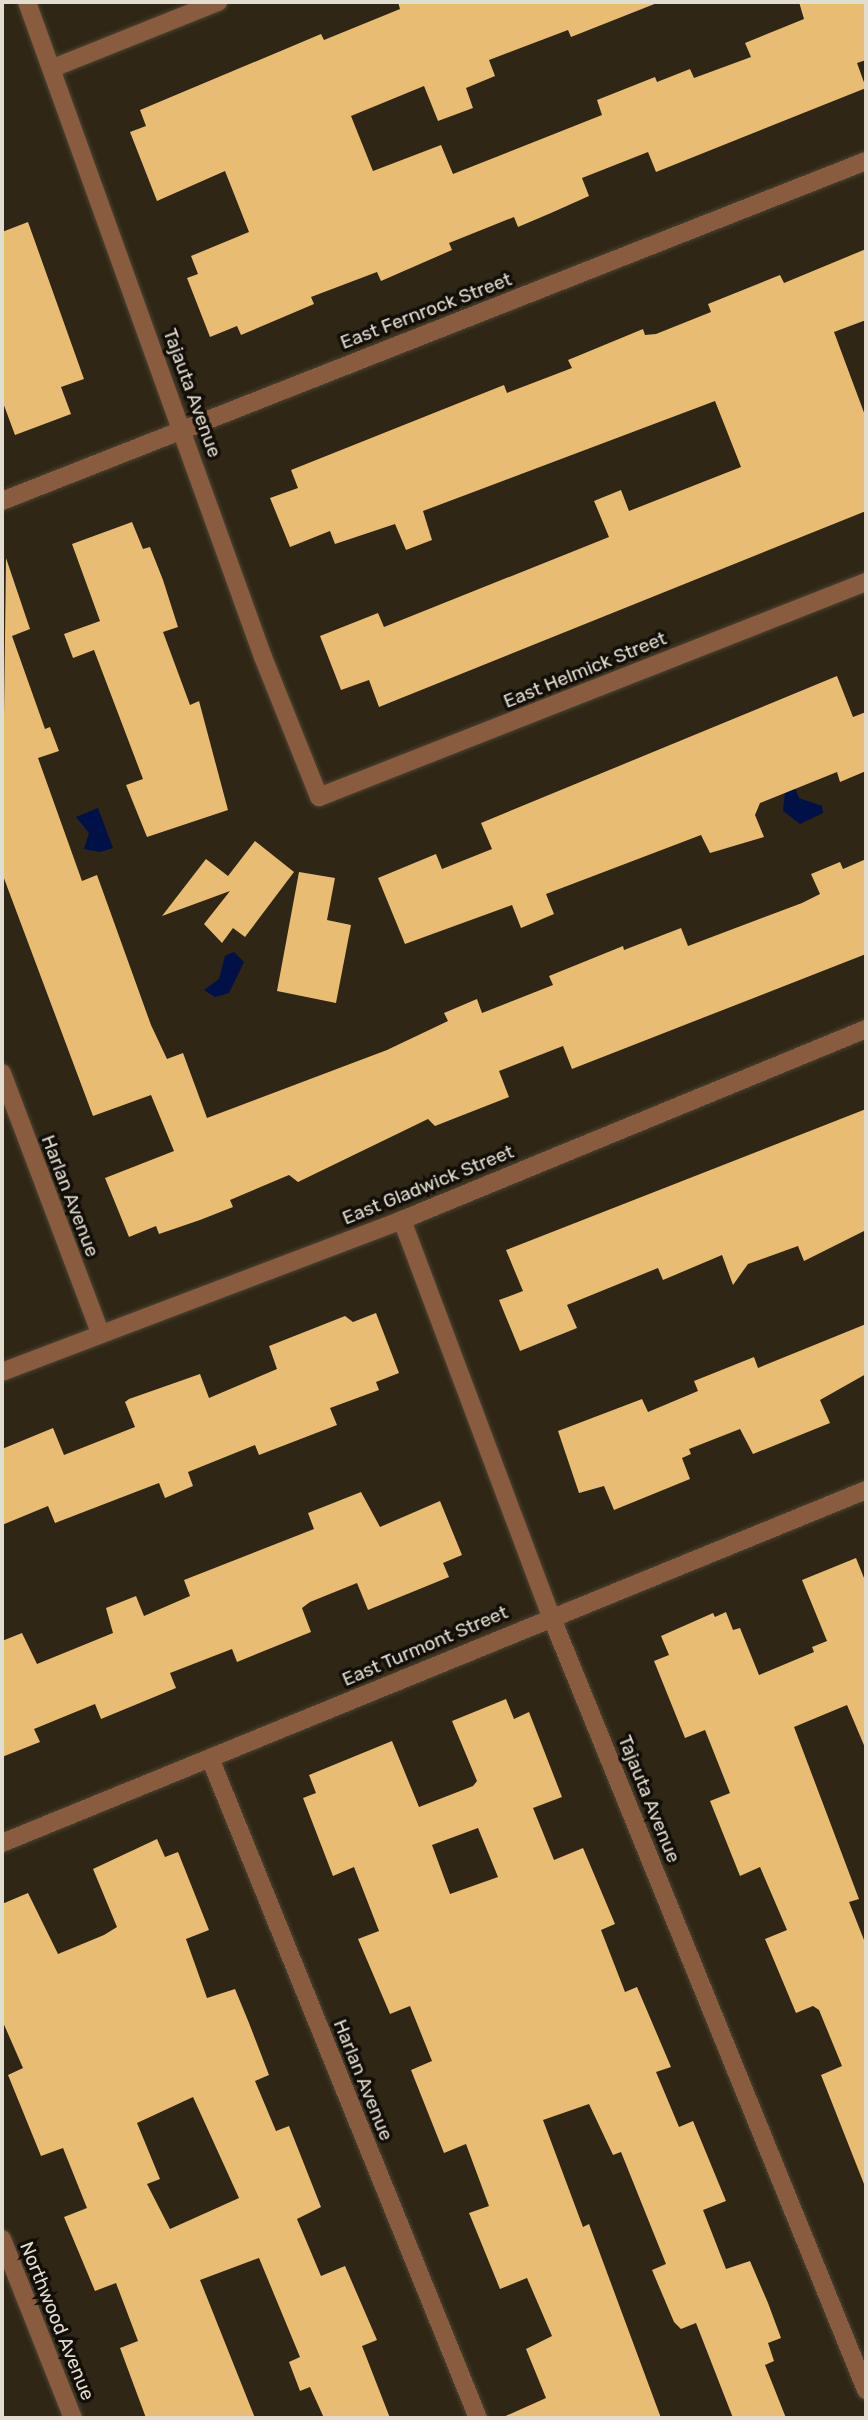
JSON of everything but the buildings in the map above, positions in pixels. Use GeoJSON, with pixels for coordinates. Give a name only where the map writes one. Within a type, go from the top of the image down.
{"type":"FeatureCollection","features":[{"type":"Feature","properties":{"kind":"street","name":"Tajauta Avenue"},"geometry":{"type":"LineString","coordinates":[[27,2],[319,797]]}},
{"type":"Feature","properties":{"kind":"street"},"geometry":{"type":"LineString","coordinates":[[53,68],[218,2]]}},
{"type":"Feature","properties":{"kind":"street","name":"East Fernrock Street"},"geometry":{"type":"LineString","coordinates":[[2,501],[866,161]]}},
{"type":"Feature","properties":{"kind":"street","name":"East Helmick Street"},"geometry":{"type":"LineString","coordinates":[[319,797],[866,582]]}},
{"type":"Feature","properties":{"kind":"street","name":"East Gladwick Street"},"geometry":{"type":"LineString","coordinates":[[2,1372],[402,1220],[866,1029]]}},
{"type":"Feature","properties":{"kind":"street","name":"Harlan Avenue"},"geometry":{"type":"LineString","coordinates":[[2,1073],[100,1333]]}},
{"type":"Feature","properties":{"kind":"street","name":"Tajauta Avenue"},"geometry":{"type":"LineString","coordinates":[[402,1220],[551,1616],[866,2390]]}},
{"type":"Feature","properties":{"kind":"street","name":"East Turmont Street"},"geometry":{"type":"LineString","coordinates":[[2,1843],[551,1616],[866,1490]]}},
{"type":"Feature","properties":{"kind":"street","name":"Harlan Avenue"},"geometry":{"type":"LineString","coordinates":[[210,1758],[478,2418]]}},
{"type":"Feature","properties":{"kind":"street","name":"Northwood Avenue"},"geometry":{"type":"LineString","coordinates":[[2,2239],[73,2418]]}},
{"type":"Feature","properties":{"kind":"shaded area"},"geometry":{"type":"Polygon","coordinates":[[[795,788],[799,798],[822,806],[823,813],[800,824],[783,811],[785,791],[795,788]]]}},
{"type":"Feature","properties":{"kind":"shaded area"},"geometry":{"type":"Polygon","coordinates":[[[98,808],[113,848],[100,852],[84,849],[89,833],[76,817],[98,808]]]}},
{"type":"Feature","properties":{"kind":"shaded area"},"geometry":{"type":"Polygon","coordinates":[[[234,952],[244,962],[229,993],[215,997],[204,990],[219,979],[225,956],[234,952]]]}}]}
